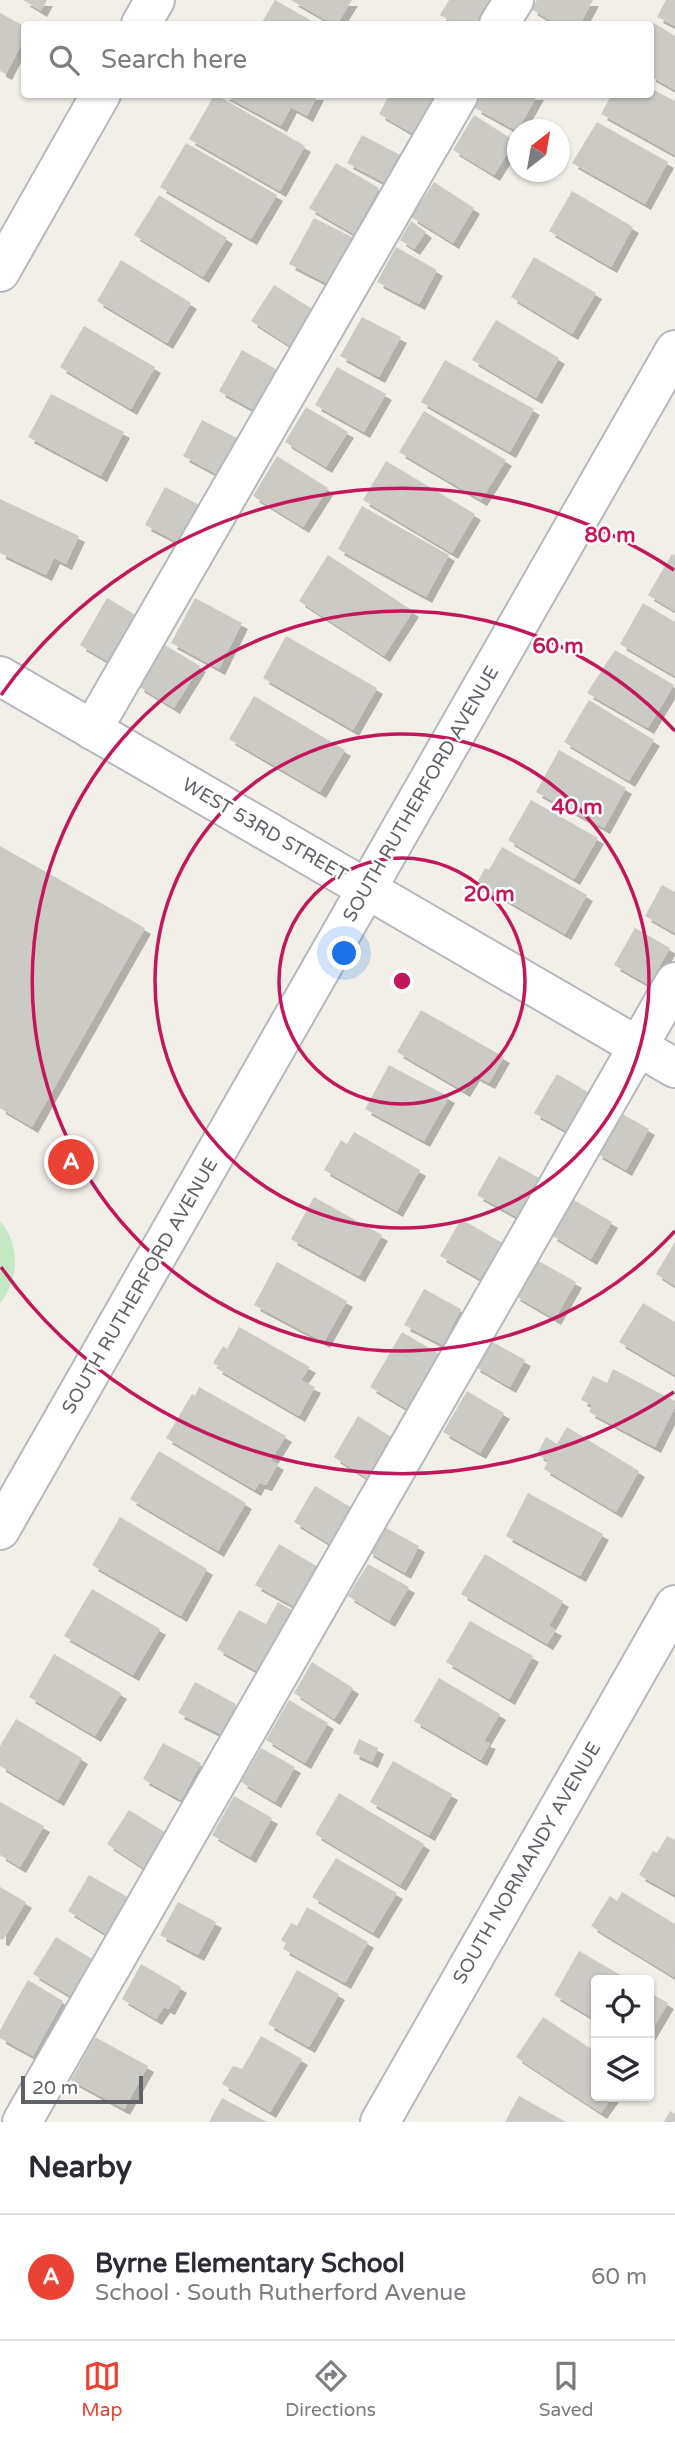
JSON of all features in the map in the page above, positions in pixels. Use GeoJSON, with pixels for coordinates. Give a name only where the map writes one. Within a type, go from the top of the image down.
{"type":"FeatureCollection","features":[{"type":"Feature","properties":{"kind":"street"},"geometry":{"type":"LineString","coordinates":[[143,21],[155,0]]}},
{"type":"Feature","properties":{"kind":"street"},"geometry":{"type":"LineString","coordinates":[[501,21],[514,0]]}},
{"type":"Feature","properties":{"kind":"street"},"geometry":{"type":"LineString","coordinates":[[0,272],[99,98]]}},
{"type":"Feature","properties":{"kind":"street"},"geometry":{"type":"LineString","coordinates":[[92,730],[457,98]]}},
{"type":"Feature","properties":{"kind":"street","name":"SOUTH RUTHERFORD AVENUE"},"geometry":{"type":"LineString","coordinates":[[0,1530],[675,350]]}},
{"type":"Feature","properties":{"kind":"street","name":"WEST 53RD STREET"},"geometry":{"type":"LineString","coordinates":[[0,676],[675,1068]]}},
{"type":"Feature","properties":{"kind":"street"},"geometry":{"type":"LineString","coordinates":[[22,2122],[675,982]]}},
{"type":"Feature","properties":{"kind":"street","name":"SOUTH NORMANDY AVENUE"},"geometry":{"type":"LineString","coordinates":[[380,2122],[675,1605]]}},
{"type":"Feature","properties":{"kind":"street"},"geometry":{"type":"LineString","coordinates":[[0,2113],[15,2122]]}},
{"type":"Feature","properties":{"kind":"green space"},"geometry":{"type":"Polygon","coordinates":[[[0,1221],[11,1240],[15,1262],[7,1294],[0,1303],[0,1221]]]}},
{"type":"Feature","properties":{"kind":"building"},"geometry":{"type":"Polygon","coordinates":[[[23,0],[47,0],[41,11],[23,0]]]}},
{"type":"Feature","properties":{"kind":"building"},"geometry":{"type":"Polygon","coordinates":[[[275,0],[312,21],[263,21],[275,0]]]}},
{"type":"Feature","properties":{"kind":"building"},"geometry":{"type":"Polygon","coordinates":[[[291,0],[352,0],[339,21],[328,21],[291,0]]]}},
{"type":"Feature","properties":{"kind":"building"},"geometry":{"type":"Polygon","coordinates":[[[449,0],[496,0],[482,21],[451,21],[440,15],[449,0]]]}},
{"type":"Feature","properties":{"kind":"building"},"geometry":{"type":"Polygon","coordinates":[[[537,0],[593,0],[582,21],[552,21],[531,9],[537,0]]]}},
{"type":"Feature","properties":{"kind":"building"},"geometry":{"type":"Polygon","coordinates":[[[666,0],[675,0],[675,26],[657,17],[666,0]]]}},
{"type":"Feature","properties":{"kind":"building"},"geometry":{"type":"Polygon","coordinates":[[[0,13],[21,24],[21,45],[6,74],[0,71],[0,13]]]}},
{"type":"Feature","properties":{"kind":"building"},"geometry":{"type":"Polygon","coordinates":[[[654,23],[675,36],[675,90],[654,78],[654,23]]]}},
{"type":"Feature","properties":{"kind":"building"},"geometry":{"type":"Polygon","coordinates":[[[654,90],[675,101],[675,155],[601,114],[610,98],[654,98],[654,90]]]}},
{"type":"Feature","properties":{"kind":"building"},"geometry":{"type":"Polygon","coordinates":[[[213,98],[222,98],[305,146],[280,191],[189,139],[213,98]]]}},
{"type":"Feature","properties":{"kind":"building"},"geometry":{"type":"Polygon","coordinates":[[[229,98],[316,98],[307,116],[291,107],[281,126],[229,98]]]}},
{"type":"Feature","properties":{"kind":"building"},"geometry":{"type":"Polygon","coordinates":[[[388,98],[438,98],[417,136],[379,114],[388,98]]]}},
{"type":"Feature","properties":{"kind":"building"},"geometry":{"type":"Polygon","coordinates":[[[481,98],[536,98],[524,119],[507,119],[507,126],[475,108],[481,98]]]}},
{"type":"Feature","properties":{"kind":"building"},"geometry":{"type":"Polygon","coordinates":[[[474,115],[507,136],[507,154],[494,175],[453,150],[474,115]]]}},
{"type":"Feature","properties":{"kind":"building"},"geometry":{"type":"Polygon","coordinates":[[[597,122],[668,162],[645,204],[572,163],[597,122]]]}},
{"type":"Feature","properties":{"kind":"building"},"geometry":{"type":"Polygon","coordinates":[[[362,135],[400,155],[385,183],[347,163],[362,135]]]}},
{"type":"Feature","properties":{"kind":"building"},"geometry":{"type":"Polygon","coordinates":[[[186,143],[277,195],[251,239],[160,187],[186,143]]]}},
{"type":"Feature","properties":{"kind":"building"},"geometry":{"type":"Polygon","coordinates":[[[336,163],[379,188],[354,234],[309,208],[336,163]]]}},
{"type":"Feature","properties":{"kind":"building"},"geometry":{"type":"Polygon","coordinates":[[[434,182],[474,208],[453,243],[411,217],[434,182]]]}},
{"type":"Feature","properties":{"kind":"building"},"geometry":{"type":"Polygon","coordinates":[[[572,191],[633,227],[611,267],[549,231],[572,191]]]}},
{"type":"Feature","properties":{"kind":"building"},"geometry":{"type":"Polygon","coordinates":[[[159,195],[227,238],[203,277],[134,235],[159,195]]]}},
{"type":"Feature","properties":{"kind":"building"},"geometry":{"type":"Polygon","coordinates":[[[314,218],[358,240],[334,287],[289,264],[314,218]]]}},
{"type":"Feature","properties":{"kind":"building"},"geometry":{"type":"Polygon","coordinates":[[[411,221],[426,232],[414,249],[400,240],[411,221]]]}},
{"type":"Feature","properties":{"kind":"building"},"geometry":{"type":"Polygon","coordinates":[[[396,247],[437,270],[419,304],[377,282],[396,247]]]}},
{"type":"Feature","properties":{"kind":"building"},"geometry":{"type":"Polygon","coordinates":[[[534,257],[596,293],[572,334],[511,297],[534,257]]]}},
{"type":"Feature","properties":{"kind":"building"},"geometry":{"type":"Polygon","coordinates":[[[121,260],[191,303],[167,343],[97,301],[121,260]]]}},
{"type":"Feature","properties":{"kind":"building"},"geometry":{"type":"Polygon","coordinates":[[[274,285],[317,312],[295,349],[251,321],[274,285]]]}},
{"type":"Feature","properties":{"kind":"building"},"geometry":{"type":"Polygon","coordinates":[[[362,317],[401,337],[379,377],[340,356],[362,317]]]}},
{"type":"Feature","properties":{"kind":"building"},"geometry":{"type":"Polygon","coordinates":[[[496,320],[559,358],[536,398],[472,360],[496,320]]]}},
{"type":"Feature","properties":{"kind":"building"},"geometry":{"type":"Polygon","coordinates":[[[84,326],[155,367],[131,409],[60,367],[84,326]]]}},
{"type":"Feature","properties":{"kind":"building"},"geometry":{"type":"Polygon","coordinates":[[[242,350],[281,372],[259,413],[219,391],[242,350]]]}},
{"type":"Feature","properties":{"kind":"building"},"geometry":{"type":"Polygon","coordinates":[[[445,360],[534,409],[510,452],[421,402],[445,360]]]}},
{"type":"Feature","properties":{"kind":"building"},"geometry":{"type":"Polygon","coordinates":[[[337,367],[386,394],[364,432],[315,405],[337,367]]]}},
{"type":"Feature","properties":{"kind":"building"},"geometry":{"type":"Polygon","coordinates":[[[51,394],[124,432],[101,476],[28,437],[51,394]]]}},
{"type":"Feature","properties":{"kind":"building"},"geometry":{"type":"Polygon","coordinates":[[[306,407],[348,432],[326,467],[285,442],[306,407]]]}},
{"type":"Feature","properties":{"kind":"building"},"geometry":{"type":"Polygon","coordinates":[[[424,411],[506,460],[481,500],[399,452],[424,411]]]}},
{"type":"Feature","properties":{"kind":"building"},"geometry":{"type":"Polygon","coordinates":[[[202,420],[243,441],[224,478],[183,456],[202,420]]]}},
{"type":"Feature","properties":{"kind":"building"},"geometry":{"type":"Polygon","coordinates":[[[277,456],[328,488],[303,527],[253,496],[277,456]]]}},
{"type":"Feature","properties":{"kind":"building"},"geometry":{"type":"Polygon","coordinates":[[[386,461],[475,514],[452,553],[363,500],[386,461]]]}},
{"type":"Feature","properties":{"kind":"building"},"geometry":{"type":"Polygon","coordinates":[[[165,487],[205,508],[185,546],[145,525],[165,487]]]}},
{"type":"Feature","properties":{"kind":"building"},"geometry":{"type":"Polygon","coordinates":[[[0,499],[79,536],[66,564],[54,558],[46,575],[0,553],[0,499]]]}},
{"type":"Feature","properties":{"kind":"building"},"geometry":{"type":"Polygon","coordinates":[[[362,506],[449,555],[426,597],[338,549],[362,506]]]}},
{"type":"Feature","properties":{"kind":"building"},"geometry":{"type":"Polygon","coordinates":[[[672,554],[675,556],[675,611],[648,595],[672,554]]]}},
{"type":"Feature","properties":{"kind":"building"},"geometry":{"type":"Polygon","coordinates":[[[328,555],[413,611],[384,656],[299,601],[328,555]]]}},
{"type":"Feature","properties":{"kind":"building"},"geometry":{"type":"Polygon","coordinates":[[[107,598],[141,618],[114,665],[80,645],[107,598]]]}},
{"type":"Feature","properties":{"kind":"building"},"geometry":{"type":"Polygon","coordinates":[[[195,598],[242,623],[219,669],[171,643],[195,598]]]}},
{"type":"Feature","properties":{"kind":"building"},"geometry":{"type":"Polygon","coordinates":[[[643,603],[675,622],[675,676],[620,644],[643,603]]]}},
{"type":"Feature","properties":{"kind":"building"},"geometry":{"type":"Polygon","coordinates":[[[286,636],[377,688],[353,730],[263,678],[286,636]]]}},
{"type":"Feature","properties":{"kind":"building"},"geometry":{"type":"Polygon","coordinates":[[[163,644],[200,666],[174,708],[138,686],[163,644]]]}},
{"type":"Feature","properties":{"kind":"building"},"geometry":{"type":"Polygon","coordinates":[[[615,650],[674,685],[648,728],[587,693],[615,650]]]}},
{"type":"Feature","properties":{"kind":"building"},"geometry":{"type":"Polygon","coordinates":[[[254,696],[345,750],[320,792],[229,739],[254,696]]]}},
{"type":"Feature","properties":{"kind":"building"},"geometry":{"type":"Polygon","coordinates":[[[589,700],[654,740],[629,781],[564,742],[589,700]]]}},
{"type":"Feature","properties":{"kind":"building"},"geometry":{"type":"Polygon","coordinates":[[[559,750],[626,788],[604,828],[536,792],[559,750]]]}},
{"type":"Feature","properties":{"kind":"building"},"geometry":{"type":"Polygon","coordinates":[[[531,800],[598,838],[574,879],[508,840],[531,800]]]}},
{"type":"Feature","properties":{"kind":"building"},"geometry":{"type":"Polygon","coordinates":[[[0,846],[145,928],[32,1127],[0,1108],[0,846]]]}},
{"type":"Feature","properties":{"kind":"building"},"geometry":{"type":"Polygon","coordinates":[[[502,847],[587,895],[565,934],[477,883],[485,868],[489,870],[502,847]]]}},
{"type":"Feature","properties":{"kind":"building"},"geometry":{"type":"Polygon","coordinates":[[[662,885],[675,892],[675,933],[645,916],[662,885]]]}},
{"type":"Feature","properties":{"kind":"building"},"geometry":{"type":"Polygon","coordinates":[[[635,928],[670,948],[649,985],[614,965],[635,928]]]}},
{"type":"Feature","properties":{"kind":"building"},"geometry":{"type":"Polygon","coordinates":[[[421,1010],[504,1057],[489,1083],[474,1075],[464,1091],[397,1052],[421,1010]]]}},
{"type":"Feature","properties":{"kind":"building"},"geometry":{"type":"Polygon","coordinates":[[[389,1065],[449,1097],[424,1141],[365,1109],[389,1065]]]}},
{"type":"Feature","properties":{"kind":"building"},"geometry":{"type":"Polygon","coordinates":[[[557,1074],[591,1094],[568,1132],[534,1113],[557,1074]]]}},
{"type":"Feature","properties":{"kind":"building"},"geometry":{"type":"Polygon","coordinates":[[[619,1112],[649,1129],[626,1170],[596,1153],[619,1112]]]}},
{"type":"Feature","properties":{"kind":"building"},"geometry":{"type":"Polygon","coordinates":[[[354,1132],[420,1170],[397,1211],[324,1170],[341,1140],[347,1144],[354,1132]]]}},
{"type":"Feature","properties":{"kind":"building"},"geometry":{"type":"Polygon","coordinates":[[[499,1156],[541,1179],[519,1218],[477,1195],[499,1156]]]}},
{"type":"Feature","properties":{"kind":"building"},"geometry":{"type":"Polygon","coordinates":[[[314,1197],[382,1235],[359,1276],[291,1239],[314,1197]]]}},
{"type":"Feature","properties":{"kind":"building"},"geometry":{"type":"Polygon","coordinates":[[[572,1199],[612,1222],[591,1259],[551,1235],[572,1199]]]}},
{"type":"Feature","properties":{"kind":"building"},"geometry":{"type":"Polygon","coordinates":[[[461,1219],[504,1244],[482,1280],[440,1256],[461,1219]]]}},
{"type":"Feature","properties":{"kind":"building"},"geometry":{"type":"Polygon","coordinates":[[[675,1242],[675,1286],[656,1274],[675,1242]]]}},
{"type":"Feature","properties":{"kind":"building"},"geometry":{"type":"Polygon","coordinates":[[[535,1259],[576,1282],[555,1319],[514,1295],[535,1259]]]}},
{"type":"Feature","properties":{"kind":"building"},"geometry":{"type":"Polygon","coordinates":[[[277,1262],[347,1301],[324,1342],[254,1305],[277,1262]]]}},
{"type":"Feature","properties":{"kind":"building"},"geometry":{"type":"Polygon","coordinates":[[[424,1289],[461,1309],[443,1345],[404,1325],[424,1289]]]}},
{"type":"Feature","properties":{"kind":"building"},"geometry":{"type":"Polygon","coordinates":[[[643,1303],[675,1322],[675,1375],[619,1342],[643,1303]]]}},
{"type":"Feature","properties":{"kind":"building"},"geometry":{"type":"Polygon","coordinates":[[[239,1327],[310,1367],[301,1380],[315,1387],[299,1416],[216,1368],[218,1366],[213,1363],[223,1346],[227,1349],[239,1327]]]}},
{"type":"Feature","properties":{"kind":"building"},"geometry":{"type":"Polygon","coordinates":[[[402,1332],[441,1355],[409,1410],[370,1387],[402,1332]]]}},
{"type":"Feature","properties":{"kind":"building"},"geometry":{"type":"Polygon","coordinates":[[[489,1340],[525,1360],[510,1387],[474,1366],[489,1340]]]}},
{"type":"Feature","properties":{"kind":"building"},"geometry":{"type":"Polygon","coordinates":[[[613,1369],[675,1401],[675,1407],[655,1447],[589,1412],[592,1405],[581,1400],[593,1376],[607,1383],[613,1369]]]}},
{"type":"Feature","properties":{"kind":"building"},"geometry":{"type":"Polygon","coordinates":[[[199,1387],[286,1436],[271,1460],[278,1464],[266,1485],[259,1483],[255,1490],[166,1438],[199,1387]]]}},
{"type":"Feature","properties":{"kind":"building"},"geometry":{"type":"Polygon","coordinates":[[[467,1391],[504,1413],[480,1453],[443,1432],[467,1391]]]}},
{"type":"Feature","properties":{"kind":"building"},"geometry":{"type":"Polygon","coordinates":[[[358,1416],[393,1438],[368,1479],[334,1457],[358,1416]]]}},
{"type":"Feature","properties":{"kind":"building"},"geometry":{"type":"Polygon","coordinates":[[[567,1427],[639,1471],[616,1512],[544,1469],[548,1461],[537,1454],[546,1437],[557,1444],[567,1427]]]}},
{"type":"Feature","properties":{"kind":"building"},"geometry":{"type":"Polygon","coordinates":[[[159,1451],[246,1503],[218,1551],[130,1499],[159,1451]]]}},
{"type":"Feature","properties":{"kind":"building"},"geometry":{"type":"Polygon","coordinates":[[[315,1486],[354,1509],[333,1546],[294,1522],[315,1486]]]}},
{"type":"Feature","properties":{"kind":"building"},"geometry":{"type":"Polygon","coordinates":[[[528,1493],[603,1534],[580,1576],[506,1536],[528,1493]]]}},
{"type":"Feature","properties":{"kind":"building"},"geometry":{"type":"Polygon","coordinates":[[[120,1517],[207,1569],[181,1616],[92,1565],[120,1517]]]}},
{"type":"Feature","properties":{"kind":"building"},"geometry":{"type":"Polygon","coordinates":[[[381,1525],[419,1546],[405,1573],[367,1551],[381,1525]]]}},
{"type":"Feature","properties":{"kind":"building"},"geometry":{"type":"Polygon","coordinates":[[[279,1544],[320,1568],[297,1608],[255,1585],[279,1544]]]}},
{"type":"Feature","properties":{"kind":"building"},"geometry":{"type":"Polygon","coordinates":[[[485,1554],[563,1601],[549,1626],[556,1630],[547,1644],[461,1594],[485,1554]]]}},
{"type":"Feature","properties":{"kind":"building"},"geometry":{"type":"Polygon","coordinates":[[[368,1564],[409,1587],[389,1621],[348,1596],[368,1564]]]}},
{"type":"Feature","properties":{"kind":"building"},"geometry":{"type":"Polygon","coordinates":[[[92,1589],[160,1629],[133,1675],[64,1636],[92,1589]]]}},
{"type":"Feature","properties":{"kind":"building"},"geometry":{"type":"Polygon","coordinates":[[[278,1602],[297,1613],[284,1636],[277,1634],[257,1671],[217,1649],[239,1610],[266,1624],[278,1602]]]}},
{"type":"Feature","properties":{"kind":"building"},"geometry":{"type":"Polygon","coordinates":[[[470,1621],[533,1656],[509,1699],[446,1662],[470,1621]]]}},
{"type":"Feature","properties":{"kind":"building"},"geometry":{"type":"Polygon","coordinates":[[[54,1654],[121,1693],[95,1736],[29,1697],[54,1654]]]}},
{"type":"Feature","properties":{"kind":"building"},"geometry":{"type":"Polygon","coordinates":[[[312,1662],[353,1688],[334,1719],[294,1693],[312,1662]]]}},
{"type":"Feature","properties":{"kind":"building"},"geometry":{"type":"Polygon","coordinates":[[[439,1678],[500,1714],[484,1741],[490,1743],[481,1760],[414,1721],[439,1678]]]}},
{"type":"Feature","properties":{"kind":"building"},"geometry":{"type":"Polygon","coordinates":[[[195,1682],[236,1704],[220,1734],[178,1713],[195,1682]]]}},
{"type":"Feature","properties":{"kind":"building"},"geometry":{"type":"Polygon","coordinates":[[[289,1700],[328,1723],[305,1763],[266,1740],[289,1700]]]}},
{"type":"Feature","properties":{"kind":"building"},"geometry":{"type":"Polygon","coordinates":[[[16,1719],[82,1758],[58,1800],[0,1766],[0,1746],[16,1719]]]}},
{"type":"Feature","properties":{"kind":"building"},"geometry":{"type":"Polygon","coordinates":[[[359,1739],[378,1748],[372,1762],[353,1753],[359,1739]]]}},
{"type":"Feature","properties":{"kind":"building"},"geometry":{"type":"Polygon","coordinates":[[[163,1743],[201,1763],[181,1800],[143,1779],[163,1743]]]}},
{"type":"Feature","properties":{"kind":"building"},"geometry":{"type":"Polygon","coordinates":[[[261,1748],[295,1767],[275,1802],[241,1782],[261,1748]]]}},
{"type":"Feature","properties":{"kind":"building"},"geometry":{"type":"Polygon","coordinates":[[[393,1761],[452,1794],[429,1835],[370,1802],[393,1761]]]}},
{"type":"Feature","properties":{"kind":"building"},"geometry":{"type":"Polygon","coordinates":[[[339,1793],[424,1844],[400,1885],[315,1834],[339,1793]]]}},
{"type":"Feature","properties":{"kind":"building"},"geometry":{"type":"Polygon","coordinates":[[[234,1796],[272,1818],[250,1857],[212,1835],[234,1796]]]}},
{"type":"Feature","properties":{"kind":"building"},"geometry":{"type":"Polygon","coordinates":[[[0,1802],[44,1826],[20,1867],[0,1855],[0,1802]]]}},
{"type":"Feature","properties":{"kind":"building"},"geometry":{"type":"Polygon","coordinates":[[[129,1810],[168,1834],[145,1869],[107,1844],[129,1810]]]}},
{"type":"Feature","properties":{"kind":"building"},"geometry":{"type":"Polygon","coordinates":[[[667,1836],[675,1840],[675,1895],[639,1875],[653,1851],[657,1853],[667,1836]]]}},
{"type":"Feature","properties":{"kind":"building"},"geometry":{"type":"Polygon","coordinates":[[[336,1858],[397,1893],[373,1933],[312,1897],[336,1858]]]}},
{"type":"Feature","properties":{"kind":"building"},"geometry":{"type":"Polygon","coordinates":[[[89,1875],[131,1899],[109,1936],[68,1911],[89,1875]]]}},
{"type":"Feature","properties":{"kind":"building"},"geometry":{"type":"Polygon","coordinates":[[[0,1887],[26,1902],[3,1940],[0,1939],[0,1887]]]}},
{"type":"Feature","properties":{"kind":"building"},"geometry":{"type":"Polygon","coordinates":[[[622,1892],[675,1924],[674,1977],[591,1926],[610,1896],[617,1901],[622,1892]]]}},
{"type":"Feature","properties":{"kind":"building"},"geometry":{"type":"Polygon","coordinates":[[[178,1902],[216,1922],[198,1955],[160,1935],[178,1902]]]}},
{"type":"Feature","properties":{"kind":"building"},"geometry":{"type":"Polygon","coordinates":[[[307,1907],[368,1942],[345,1983],[283,1949],[286,1943],[281,1940],[291,1923],[297,1926],[307,1907]]]}},
{"type":"Feature","properties":{"kind":"building"},"geometry":{"type":"Polygon","coordinates":[[[56,1937],[97,1962],[74,1998],[33,1974],[56,1937]]]}},
{"type":"Feature","properties":{"kind":"building"},"geometry":{"type":"Polygon","coordinates":[[[579,1951],[620,1975],[591,1975],[591,2017],[554,1995],[579,1951]]]}},
{"type":"Feature","properties":{"kind":"building"},"geometry":{"type":"Polygon","coordinates":[[[141,1964],[181,1987],[169,2009],[164,2007],[156,2019],[122,1999],[141,1964]]]}},
{"type":"Feature","properties":{"kind":"building"},"geometry":{"type":"Polygon","coordinates":[[[297,1970],[339,1994],[309,2047],[268,2024],[297,1970]]]}},
{"type":"Feature","properties":{"kind":"building"},"geometry":{"type":"Polygon","coordinates":[[[28,1980],[63,2001],[33,2056],[0,2038],[0,2030],[28,1980]]]}},
{"type":"Feature","properties":{"kind":"building"},"geometry":{"type":"Polygon","coordinates":[[[654,1995],[668,2003],[654,2027],[654,1995]]]}},
{"type":"Feature","properties":{"kind":"building"},"geometry":{"type":"Polygon","coordinates":[[[543,2017],[591,2049],[591,2101],[609,2101],[601,2113],[516,2057],[543,2017]]]}},
{"type":"Feature","properties":{"kind":"building"},"geometry":{"type":"Polygon","coordinates":[[[261,2036],[302,2059],[270,2112],[222,2084],[233,2066],[242,2069],[261,2036]]]}},
{"type":"Feature","properties":{"kind":"building"},"geometry":{"type":"Polygon","coordinates":[[[95,2037],[148,2066],[124,2109],[71,2080],[95,2037]]]}},
{"type":"Feature","properties":{"kind":"building"},"geometry":{"type":"Polygon","coordinates":[[[519,2096],[566,2122],[505,2122],[519,2096]]]}},
{"type":"Feature","properties":{"kind":"building"},"geometry":{"type":"Polygon","coordinates":[[[222,2098],[267,2122],[209,2122],[222,2098]]]}},
{"type":"Feature","properties":{"kind":"building"},"geometry":{"type":"Polygon","coordinates":[[[670,2111],[675,2114],[675,2122],[664,2122],[670,2111]]]}},
{"type":"Feature","properties":{"kind":"place","name":"Byrne Elementary School"},"geometry":{"type":"Point","coordinates":[71,1162]}}]}
